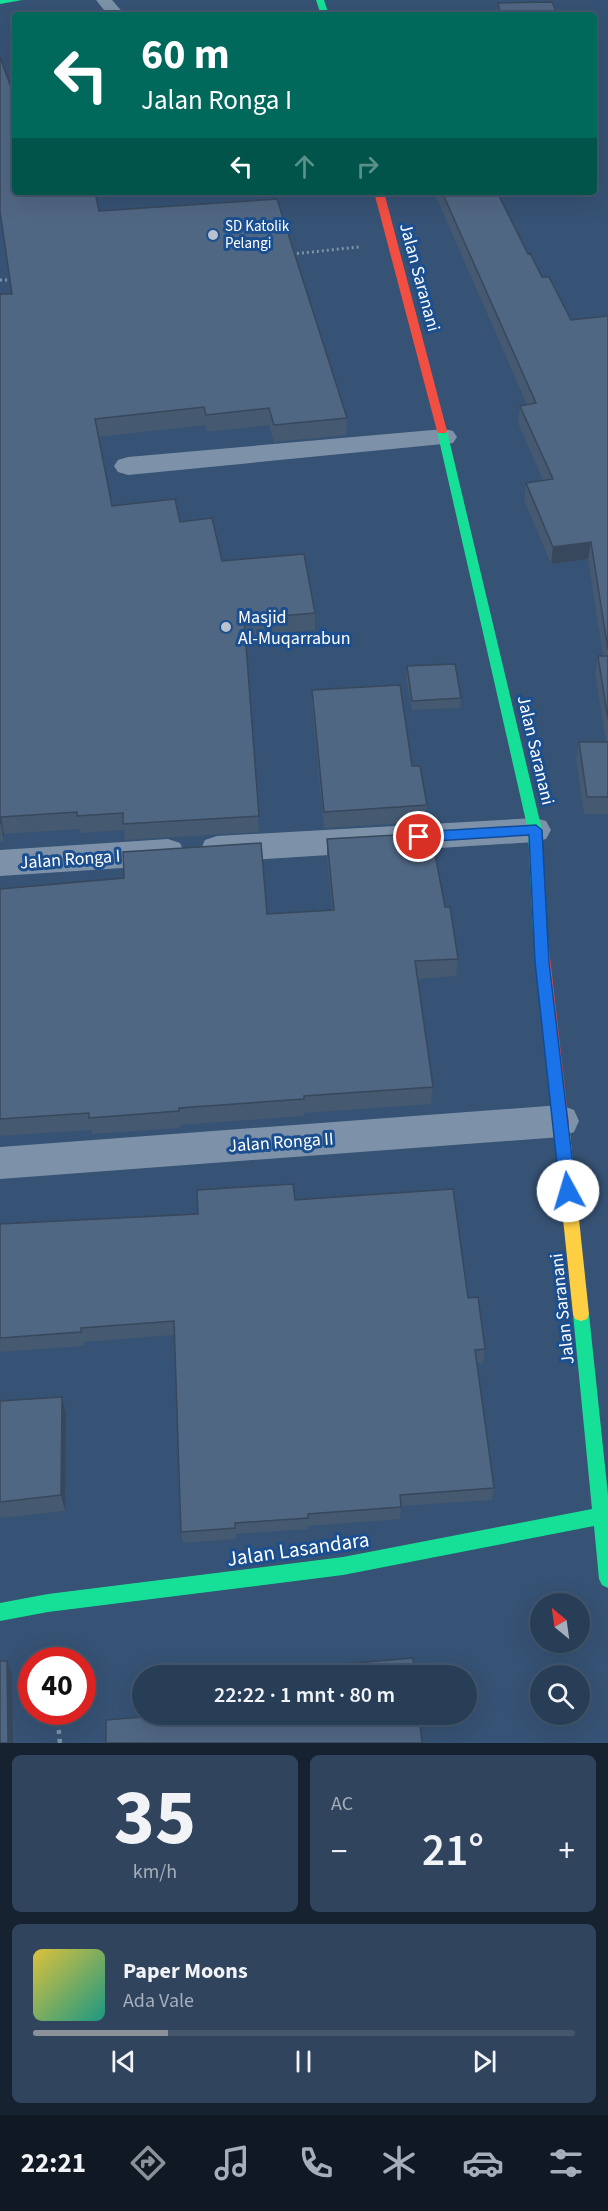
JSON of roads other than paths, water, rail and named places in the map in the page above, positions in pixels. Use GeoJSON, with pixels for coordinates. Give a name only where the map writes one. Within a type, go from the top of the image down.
{"type":"FeatureCollection","features":[{"type":"Feature","properties":{"kind":"main road"},"geometry":{"type":"LineString","coordinates":[[0,2],[18,0]]}},
{"type":"Feature","properties":{"kind":"main road","name":"Jalan Saranani"},"geometry":{"type":"LineString","coordinates":[[380,195],[444,437],[536,830],[542,962],[604,1516],[608,1579]]}},
{"type":"Feature","properties":{"kind":"main road","name":"Jalan Lasandara"},"geometry":{"type":"LineString","coordinates":[[0,1612],[48,1603],[343,1566],[604,1516]]}},
{"type":"Feature","properties":{"kind":"street"},"geometry":{"type":"LineString","coordinates":[[128,466],[444,437]]}},
{"type":"Feature","properties":{"kind":"street","name":"Jalan Ronga I"},"geometry":{"type":"LineString","coordinates":[[0,863],[536,830]]}},
{"type":"Feature","properties":{"kind":"street","name":"Jalan Ronga II"},"geometry":{"type":"LineString","coordinates":[[0,1163],[561,1120]]}},
{"type":"Feature","properties":{"kind":"lane"},"geometry":{"type":"LineString","coordinates":[[104,0],[114,12]]}},
{"type":"Feature","properties":{"kind":"place","name":"SD Katolik Pelangi"},"geometry":{"type":"Point","coordinates":[213,235]}},
{"type":"Feature","properties":{"kind":"place","name":"Masjid Al-Muqarrabun"},"geometry":{"type":"Point","coordinates":[226,627]}}]}
